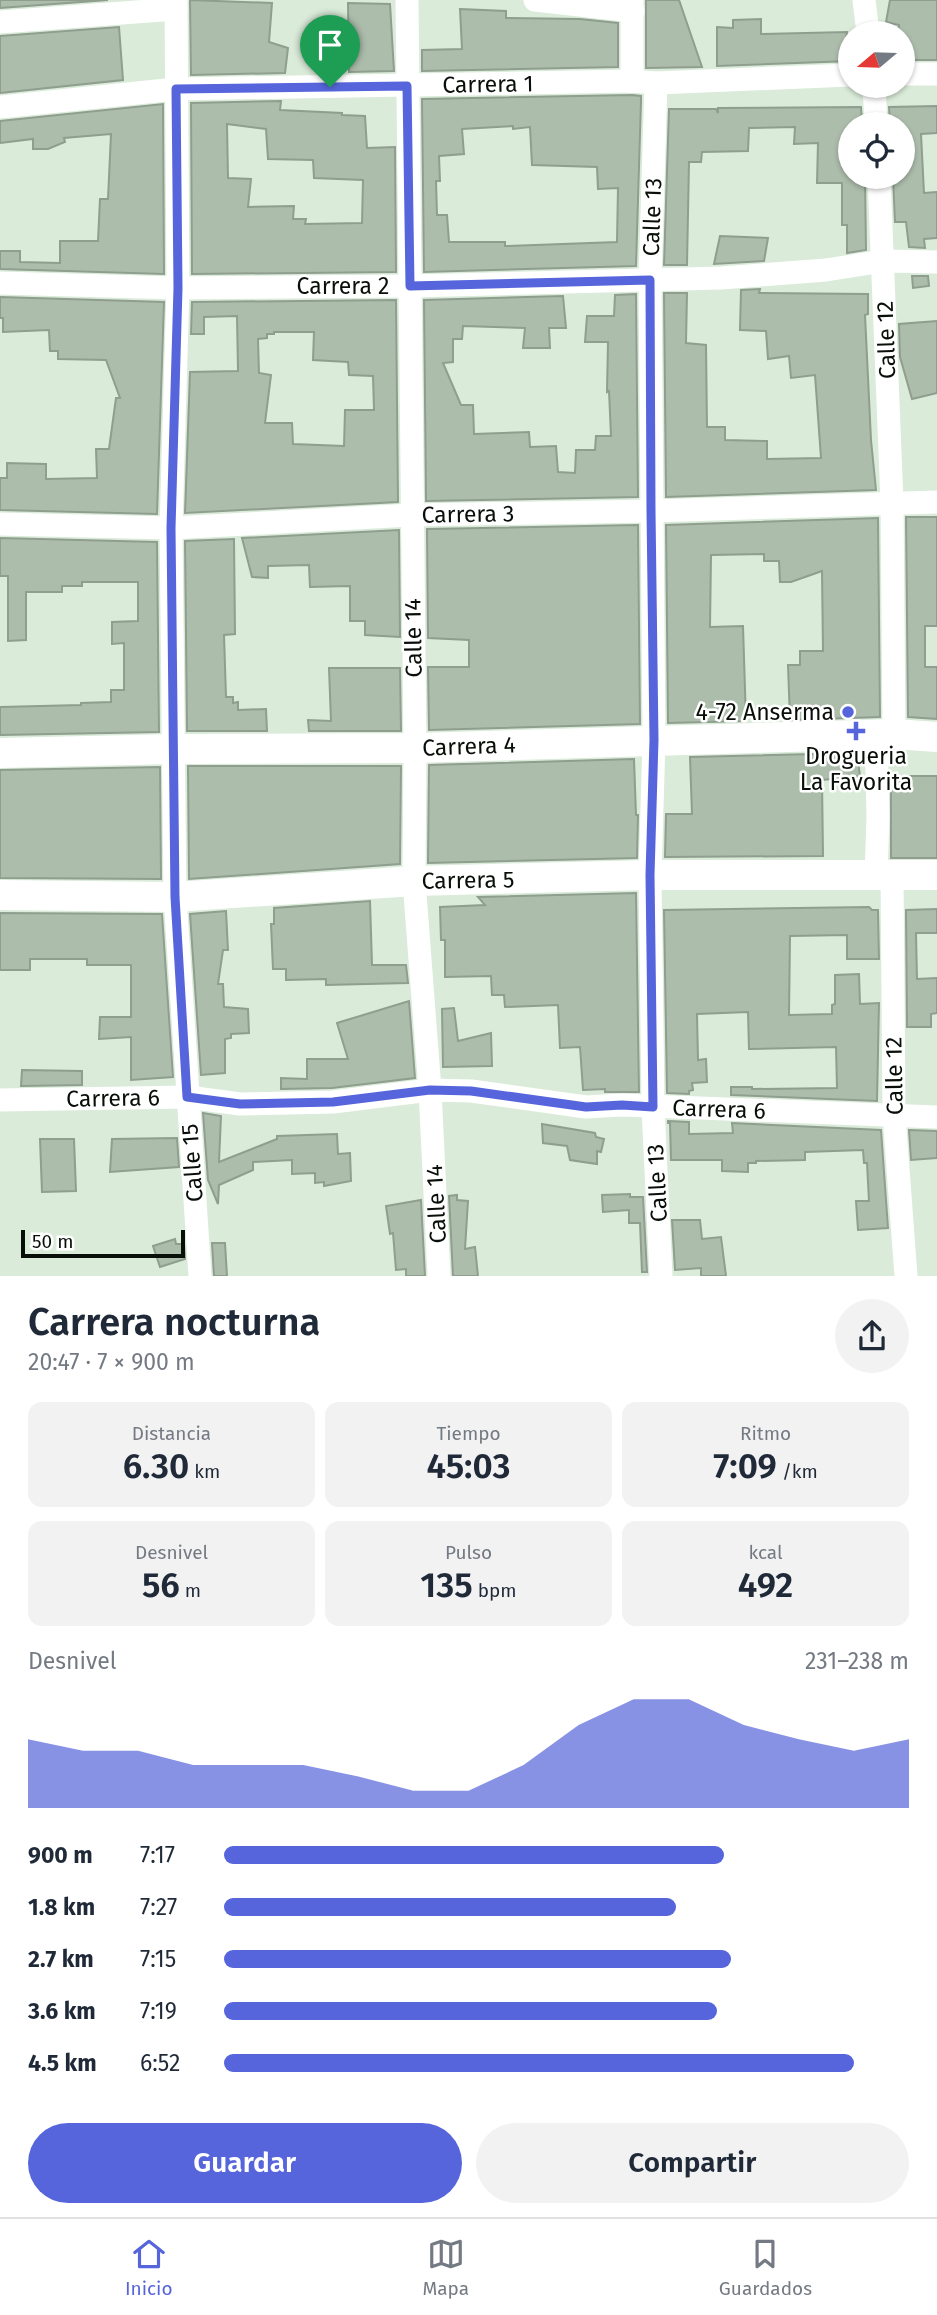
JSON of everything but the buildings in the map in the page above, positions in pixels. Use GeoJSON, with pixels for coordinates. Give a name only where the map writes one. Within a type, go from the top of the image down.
{"type":"FeatureCollection","features":[{"type":"Feature","properties":{"kind":"street","name":"Calle 14"},"geometry":{"type":"LineString","coordinates":[[407,0],[414,881],[430,1090],[439,1276]]}},
{"type":"Feature","properties":{"kind":"street"},"geometry":{"type":"LineString","coordinates":[[535,0],[633,5],[632,81]]}},
{"type":"Feature","properties":{"kind":"street"},"geometry":{"type":"LineString","coordinates":[[863,0],[866,21]]}},
{"type":"Feature","properties":{"kind":"street"},"geometry":{"type":"LineString","coordinates":[[0,22],[176,4]]}},
{"type":"Feature","properties":{"kind":"street","name":"Calle 15"},"geometry":{"type":"LineString","coordinates":[[176,4],[178,288],[171,528],[175,897],[200,1276]]}},
{"type":"Feature","properties":{"kind":"street"},"geometry":{"type":"LineString","coordinates":[[915,74],[937,74]]}},
{"type":"Feature","properties":{"kind":"street","name":"Carrera 1"},"geometry":{"type":"LineString","coordinates":[[0,107],[176,89],[632,81],[656,83],[838,75]]}},
{"type":"Feature","properties":{"kind":"street","name":"Calle 13"},"geometry":{"type":"LineString","coordinates":[[656,83],[650,280],[654,740],[650,875],[653,1107],[661,1276]]}},
{"type":"Feature","properties":{"kind":"street","name":"Calle 12"},"geometry":{"type":"LineString","coordinates":[[880,189],[892,502],[885,735],[878,817],[884,876],[894,1115],[906,1276]]}},
{"type":"Feature","properties":{"kind":"street","name":"Carrera 2"},"geometry":{"type":"LineString","coordinates":[[0,283],[178,288],[410,286],[760,275],[826,270],[883,261],[937,262]]}},
{"type":"Feature","properties":{"kind":"street","name":"Carrera 3"},"geometry":{"type":"LineString","coordinates":[[0,524],[171,528],[411,515],[937,502]]}},
{"type":"Feature","properties":{"kind":"street","name":"Carrera 4"},"geometry":{"type":"LineString","coordinates":[[0,753],[415,748],[885,735],[937,737]]}},
{"type":"Feature","properties":{"kind":"street","name":"Carrera 5"},"geometry":{"type":"LineString","coordinates":[[0,895],[175,897],[414,881],[650,875],[937,875]]}},
{"type":"Feature","properties":{"kind":"street","name":"Carrera 6"},"geometry":{"type":"LineString","coordinates":[[0,1100],[187,1097],[240,1104],[333,1102],[430,1090],[494,1093],[586,1107],[622,1105],[937,1117]]}},
{"type":"Feature","properties":{"kind":"place","name":"4-72 Anserma"},"geometry":{"type":"Point","coordinates":[848,712]}},
{"type":"Feature","properties":{"kind":"place","name":"Drogueria La Favorita"},"geometry":{"type":"Point","coordinates":[856,731]}},
{"type":"Feature","properties":{"kind":"route"},"geometry":{"type":"LineString","coordinates":[[407,86],[410,286],[650,280],[654,740],[650,875],[653,1107],[586,1107],[506,1094],[430,1090],[333,1102],[240,1104],[187,1097],[175,897],[171,528],[178,288],[176,89],[330,87],[407,86]]}}]}
